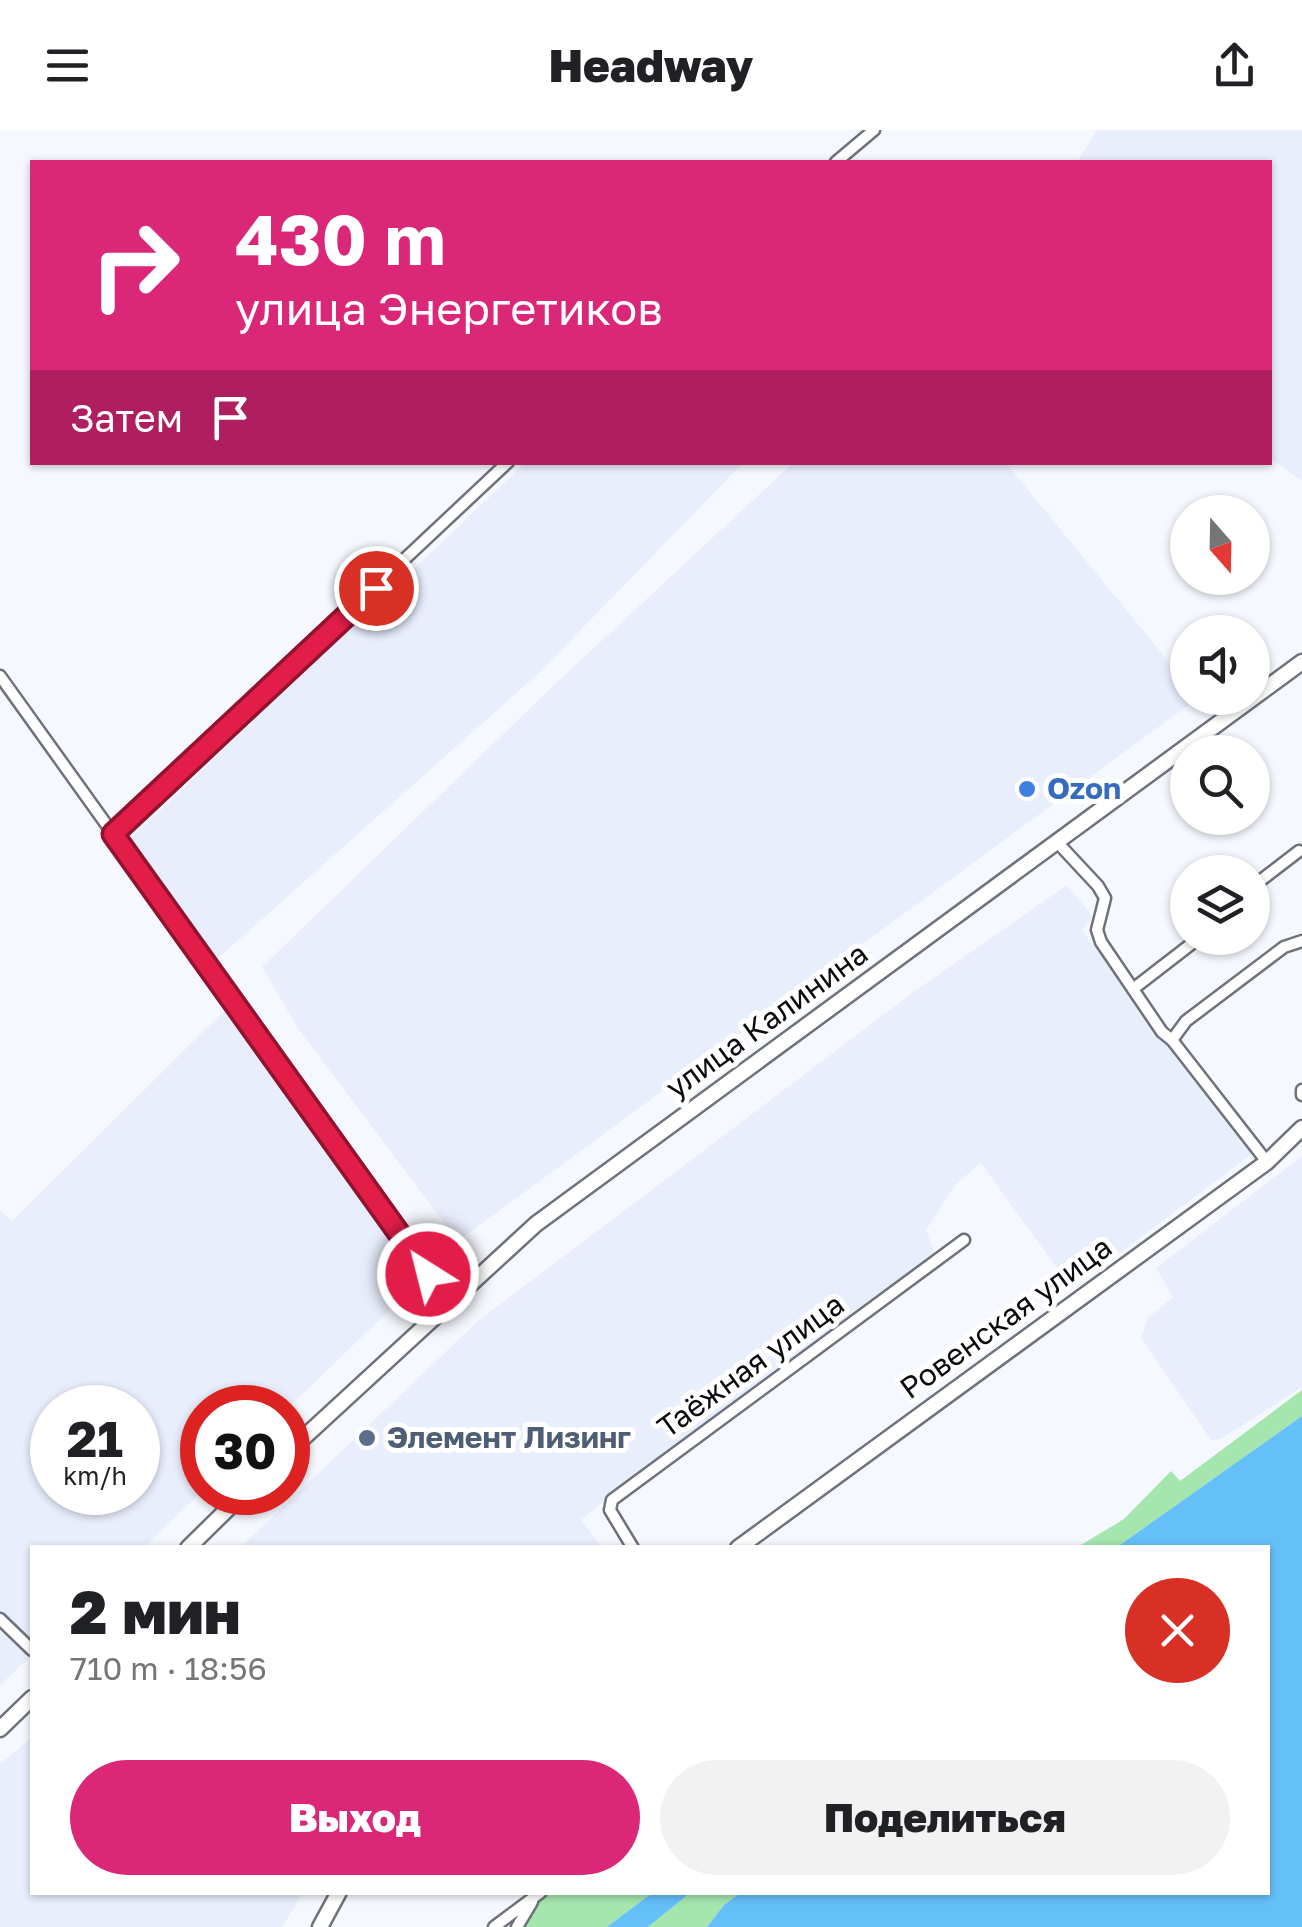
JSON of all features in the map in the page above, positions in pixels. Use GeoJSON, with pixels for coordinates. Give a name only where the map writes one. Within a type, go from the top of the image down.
{"type":"FeatureCollection","features":[{"type":"Feature","properties":{"kind":"main road","name":"улица Калинина"},"geometry":{"type":"LineString","coordinates":[[310,1432],[501,1254],[574,1196],[1302,662]]}},
{"type":"Feature","properties":{"kind":"main road","name":"Ровенская улица"},"geometry":{"type":"LineString","coordinates":[[742,1545],[1268,1162],[1302,1128]]}},
{"type":"Feature","properties":{"kind":"main road"},"geometry":{"type":"LineString","coordinates":[[191,1545],[222,1515]]}},
{"type":"Feature","properties":{"kind":"main road"},"geometry":{"type":"LineString","coordinates":[[0,1729],[30,1700]]}},
{"type":"Feature","properties":{"kind":"main road"},"geometry":{"type":"LineString","coordinates":[[320,1927],[337,1895]]}},
{"type":"Feature","properties":{"kind":"street"},"geometry":{"type":"LineString","coordinates":[[838,160],[874,130]]}},
{"type":"Feature","properties":{"kind":"street"},"geometry":{"type":"LineString","coordinates":[[113,834],[505,465]]}},
{"type":"Feature","properties":{"kind":"street"},"geometry":{"type":"LineString","coordinates":[[0,676],[449,1303]]}},
{"type":"Feature","properties":{"kind":"street"},"geometry":{"type":"LineString","coordinates":[[1057,842],[1098,886],[1104,898],[1096,930],[1102,942],[1162,1032],[1268,1162]]}},
{"type":"Feature","properties":{"kind":"street"},"geometry":{"type":"LineString","coordinates":[[1270,873],[1299,851]]}},
{"type":"Feature","properties":{"kind":"street"},"geometry":{"type":"LineString","coordinates":[[1172,1040],[1186,1020],[1284,947],[1302,941]]}},
{"type":"Feature","properties":{"kind":"street"},"geometry":{"type":"LineString","coordinates":[[1133,989],[1177,955]]}},
{"type":"Feature","properties":{"kind":"street","name":"Таёжная улица"},"geometry":{"type":"LineString","coordinates":[[631,1545],[610,1510],[612,1500],[964,1240]]}},
{"type":"Feature","properties":{"kind":"street"},"geometry":{"type":"LineString","coordinates":[[0,1619],[30,1648]]}},
{"type":"Feature","properties":{"kind":"street"},"geometry":{"type":"LineString","coordinates":[[494,1927],[538,1895]]}},
{"type":"Feature","properties":{"kind":"street"},"geometry":{"type":"LineString","coordinates":[[517,1927],[538,1895]]}},
{"type":"Feature","properties":{"kind":"shaded area"},"geometry":{"type":"Polygon","coordinates":[[[1097,130],[1302,130],[1302,481],[1272,459],[1272,160],[1078,160],[1097,130]]]}},
{"type":"Feature","properties":{"kind":"shaded area"},"geometry":{"type":"Polygon","coordinates":[[[523,465],[741,465],[539,673],[216,960],[128,841],[523,465]]]}},
{"type":"Feature","properties":{"kind":"shaded area"},"geometry":{"type":"Polygon","coordinates":[[[791,465],[1008,465],[1170,663],[1170,715],[1175,715],[458,1241],[299,1030],[262,967],[554,685],[791,465]]]}},
{"type":"Feature","properties":{"kind":"shaded area"},"geometry":{"type":"Polygon","coordinates":[[[1067,885],[1093,917],[1082,930],[1253,1153],[1072,1289],[981,1163],[956,1184],[926,1230],[935,1255],[631,1478],[581,1520],[600,1545],[243,1545],[275,1515],[310,1515],[310,1481],[478,1321],[915,991],[1067,885]]]}},
{"type":"Feature","properties":{"kind":"shaded area"},"geometry":{"type":"Polygon","coordinates":[[[229,1006],[420,1281],[310,1387],[180,1385],[180,1513],[147,1545],[30,1545],[30,1657],[0,1685],[0,1211],[12,1221],[229,1006]]]}},
{"type":"Feature","properties":{"kind":"shaded area"},"geometry":{"type":"Polygon","coordinates":[[[1302,1156],[1302,1387],[1221,1439],[1211,1440],[1141,1338],[1148,1318],[1173,1297],[1156,1268],[1302,1156]]]}},
{"type":"Feature","properties":{"kind":"shaded area"},"geometry":{"type":"Polygon","coordinates":[[[30,1739],[30,1895],[302,1895],[282,1927],[0,1927],[0,1764],[30,1739]]]}},
{"type":"Feature","properties":{"kind":"green space"},"geometry":{"type":"Polygon","coordinates":[[[1302,1390],[1302,1416],[1120,1545],[1081,1545],[1124,1519],[1171,1471],[1180,1481],[1302,1390]]]}},
{"type":"Feature","properties":{"kind":"green space"},"geometry":{"type":"Polygon","coordinates":[[[547,1895],[649,1895],[607,1927],[524,1927],[538,1901],[547,1895]]]}},
{"type":"Feature","properties":{"kind":"green space"},"geometry":{"type":"Polygon","coordinates":[[[688,1895],[737,1895],[707,1927],[648,1927],[688,1895]]]}},
{"type":"Feature","properties":{"kind":"water"},"geometry":{"type":"Polygon","coordinates":[[[1302,1416],[1302,1927],[707,1927],[737,1895],[1270,1895],[1270,1545],[1120,1545],[1302,1416]]]}},
{"type":"Feature","properties":{"kind":"water"},"geometry":{"type":"Polygon","coordinates":[[[649,1895],[688,1895],[648,1927],[607,1927],[649,1895]]]}},
{"type":"Feature","properties":{"kind":"place","name":"Ozon"},"geometry":{"type":"Point","coordinates":[1027,789]}},
{"type":"Feature","properties":{"kind":"place","name":"Элемент Лизинг"},"geometry":{"type":"Point","coordinates":[367,1438]}},
{"type":"Feature","properties":{"kind":"route"},"geometry":{"type":"LineString","coordinates":[[376,588],[113,834],[428,1274]]}}]}
